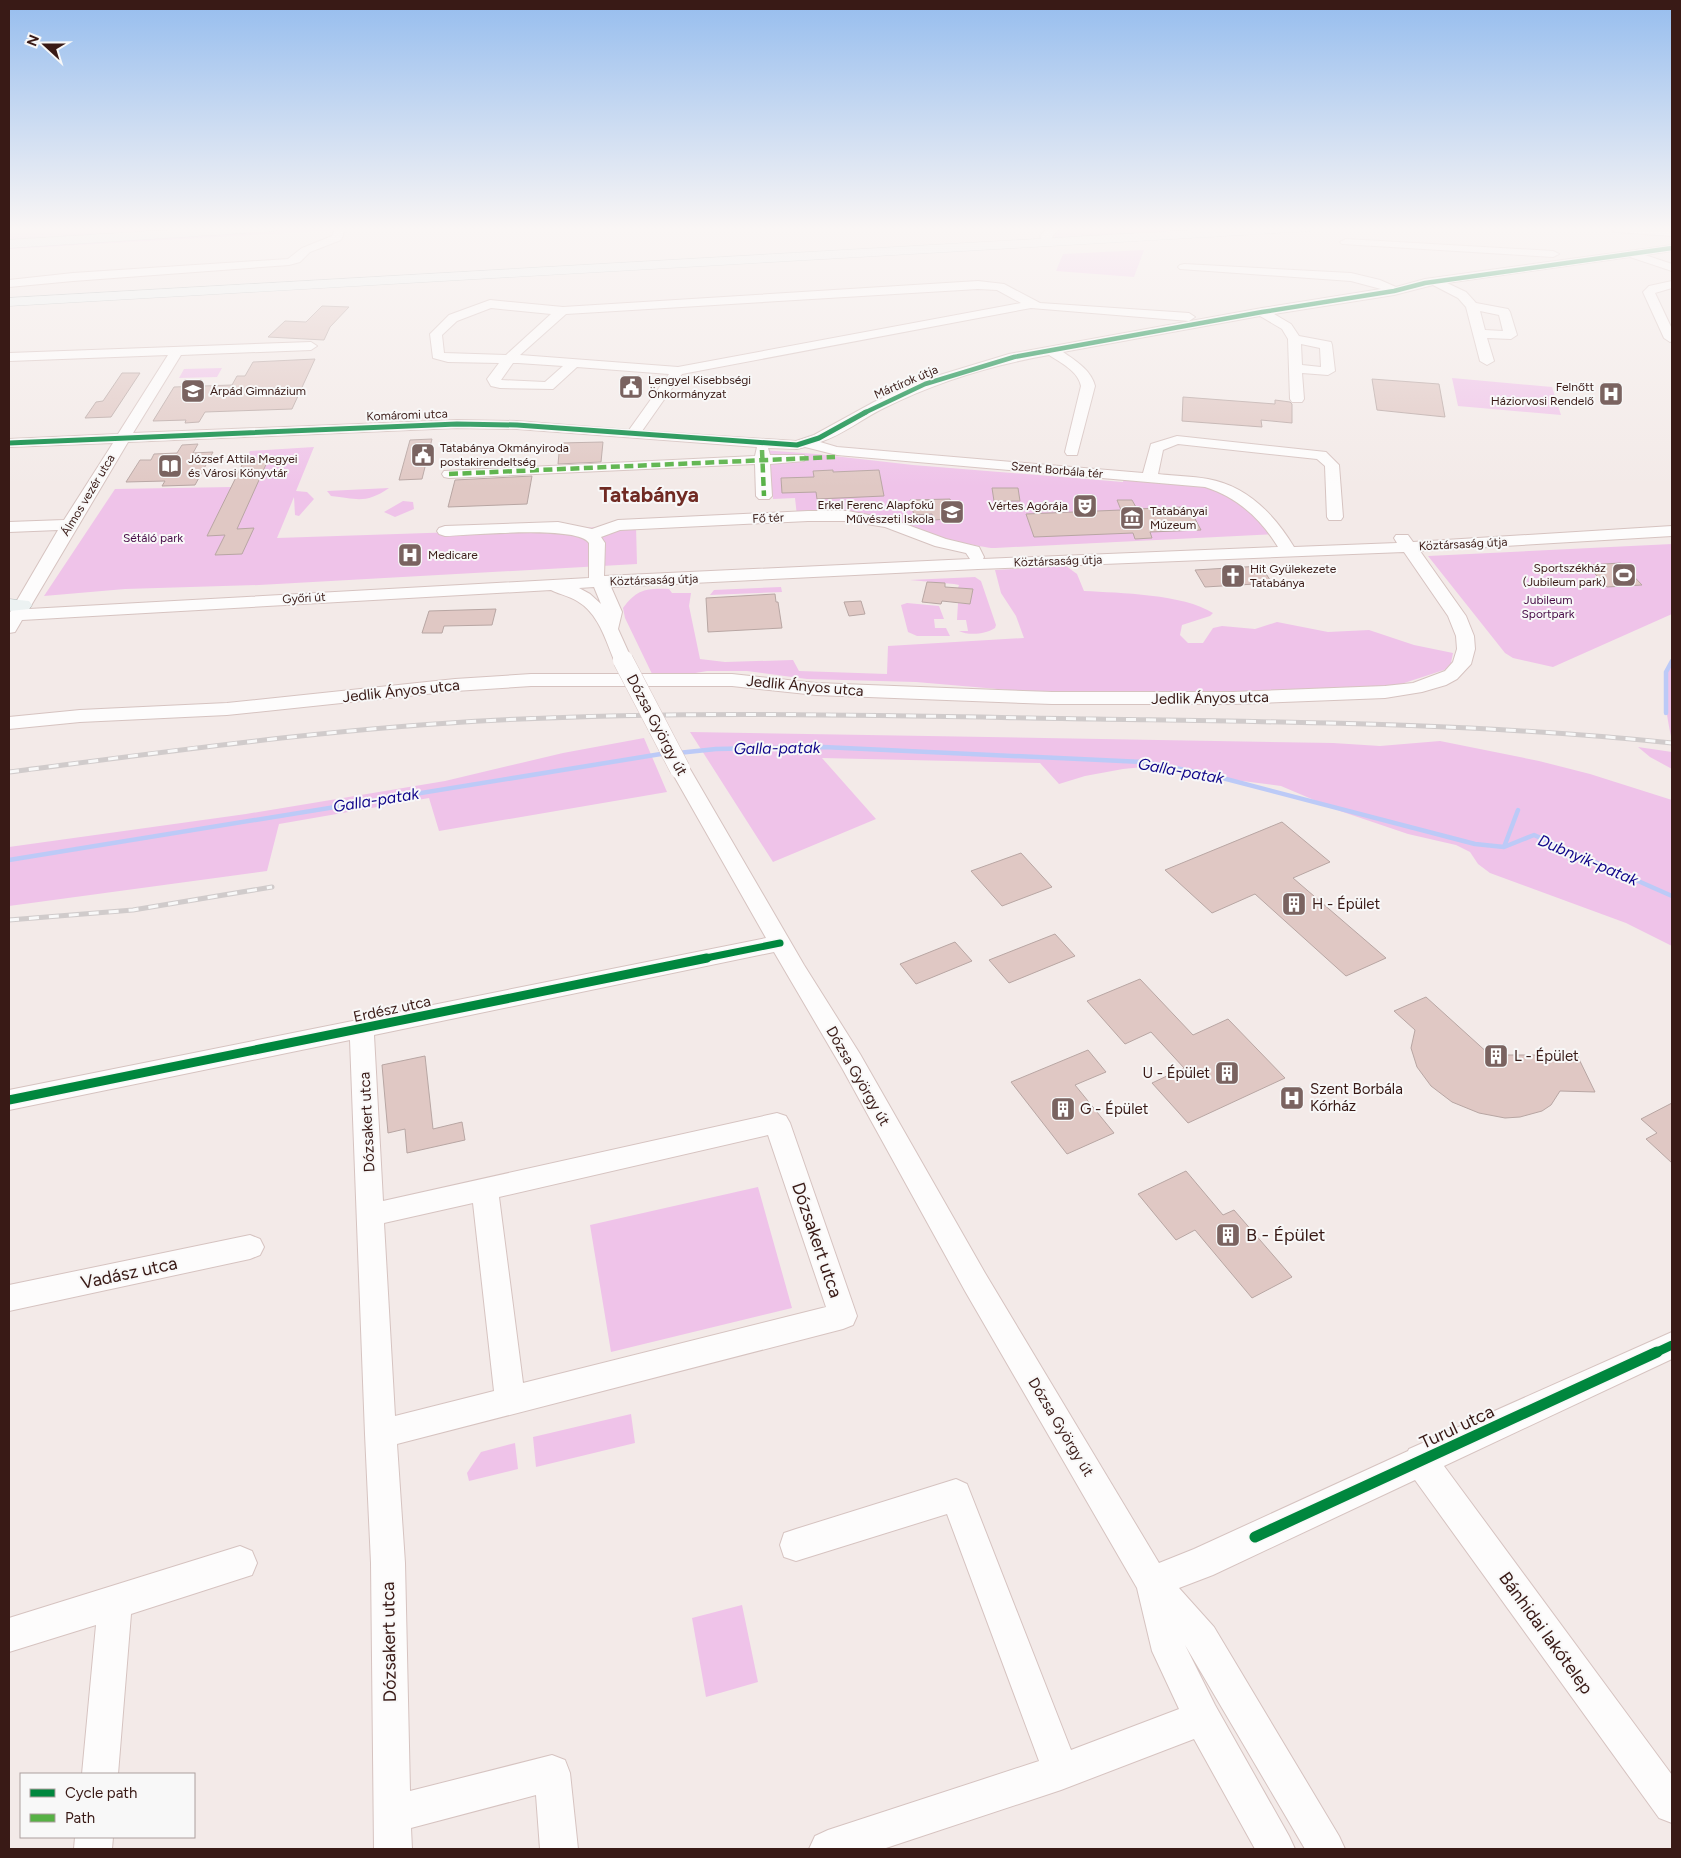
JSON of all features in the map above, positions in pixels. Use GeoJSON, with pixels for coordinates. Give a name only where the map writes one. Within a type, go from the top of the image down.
{"type":"FeatureCollection","features":[{"type":"Feature","properties":{"kind":"street"},"geometry":{"type":"LineString","coordinates":[[464,314],[453,318],[436,334],[438,355],[442,357],[678,371],[982,314]]}},
{"type":"Feature","properties":{"kind":"street"},"geometry":{"type":"LineString","coordinates":[[559,314],[550,319],[494,379],[496,383],[548,386],[573,364]]}},
{"type":"Feature","properties":{"kind":"street"},"geometry":{"type":"LineString","coordinates":[[1151,314],[1222,320]]}},
{"type":"Feature","properties":{"kind":"street","name":"Mártírok útja"},"geometry":{"type":"LineString","coordinates":[[805,443],[833,431],[879,405],[925,384],[987,364],[1051,350],[1253,314]]}},
{"type":"Feature","properties":{"kind":"street"},"geometry":{"type":"LineString","coordinates":[[1265,314],[1287,327],[1294,339],[1296,399]]}},
{"type":"Feature","properties":{"kind":"street"},"geometry":{"type":"LineString","coordinates":[[1474,314],[1488,361]]}},
{"type":"Feature","properties":{"kind":"street"},"geometry":{"type":"LineString","coordinates":[[1481,334],[1511,335],[1505,314]]}},
{"type":"Feature","properties":{"kind":"street"},"geometry":{"type":"LineString","coordinates":[[1659,314],[1671,338]]}},
{"type":"Feature","properties":{"kind":"street"},"geometry":{"type":"LineString","coordinates":[[1167,315],[1173,322],[1184,326]]}},
{"type":"Feature","properties":{"kind":"street"},"geometry":{"type":"LineString","coordinates":[[1655,337],[1671,338]]}},
{"type":"Feature","properties":{"kind":"street"},"geometry":{"type":"LineString","coordinates":[[1294,339],[1326,346],[1328,371],[1296,370]]}},
{"type":"Feature","properties":{"kind":"street"},"geometry":{"type":"LineString","coordinates":[[9,357],[311,346]]}},
{"type":"Feature","properties":{"kind":"street"},"geometry":{"type":"LineString","coordinates":[[1051,350],[1084,376],[1087,381],[1088,386],[1072,452]]}},
{"type":"Feature","properties":{"kind":"street","name":"Álmos vezér utca"},"geometry":{"type":"LineString","coordinates":[[13,614],[177,351]]}},
{"type":"Feature","properties":{"kind":"street"},"geometry":{"type":"LineString","coordinates":[[633,434],[678,371]]}},
{"type":"Feature","properties":{"kind":"street","name":"Komáromi utca"},"geometry":{"type":"LineString","coordinates":[[9,443],[457,424],[517,425],[779,444],[805,443]]}},
{"type":"Feature","properties":{"kind":"street"},"geometry":{"type":"LineString","coordinates":[[1150,477],[1156,447],[1177,440],[1321,455],[1332,465],[1335,517]]}},
{"type":"Feature","properties":{"kind":"street","name":"Szent Borbála tér"},"geometry":{"type":"LineString","coordinates":[[805,443],[837,451],[1207,483],[1233,492],[1276,530],[1287,548]]}},
{"type":"Feature","properties":{"kind":"street"},"geometry":{"type":"LineString","coordinates":[[449,474],[762,455],[835,457]]}},
{"type":"Feature","properties":{"kind":"street"},"geometry":{"type":"LineString","coordinates":[[762,455],[764,496]]}},
{"type":"Feature","properties":{"kind":"street","name":"Fő tér"},"geometry":{"type":"LineString","coordinates":[[592,536],[618,525],[826,516],[866,518],[888,523],[913,531],[941,550]]}},
{"type":"Feature","properties":{"kind":"street","name":"Köztársaság útja"},"geometry":{"type":"LineString","coordinates":[[1405,543],[1672,522]]}},
{"type":"Feature","properties":{"kind":"street"},"geometry":{"type":"LineString","coordinates":[[9,527],[69,525]]}},
{"type":"Feature","properties":{"kind":"street"},"geometry":{"type":"LineString","coordinates":[[445,531],[558,527],[572,528],[592,536],[597,543],[597,579],[593,590],[593,603]]}},
{"type":"Feature","properties":{"kind":"street","name":"Köztársaság útja"},"geometry":{"type":"LineString","coordinates":[[597,579],[660,580],[1287,548],[1672,531]]}},
{"type":"Feature","properties":{"kind":"street","name":"Jedlik Ányos utca"},"geometry":{"type":"LineString","coordinates":[[9,723],[80,716],[227,708],[531,680],[732,680],[816,689],[1052,698],[1233,698],[1385,692],[1415,688],[1451,675],[1462,664],[1466,648],[1465,636],[1457,616],[1405,543]]}},
{"type":"Feature","properties":{"kind":"street","name":"Köztársaság útja"},"geometry":{"type":"LineString","coordinates":[[597,579],[941,550],[976,557],[1287,548]]}},
{"type":"Feature","properties":{"kind":"street","name":"Győri út"},"geometry":{"type":"LineString","coordinates":[[13,614],[374,585],[597,579]]}},
{"type":"Feature","properties":{"kind":"street","name":"Győri út"},"geometry":{"type":"LineString","coordinates":[[13,614],[552,585],[597,579]]}},
{"type":"Feature","properties":{"kind":"street","name":"Dózsa György út"},"geometry":{"type":"LineString","coordinates":[[597,579],[605,591],[623,660],[680,769],[850,1061],[980,1290],[1152,1582],[1202,1639],[1326,1849]]}},
{"type":"Feature","properties":{"kind":"street"},"geometry":{"type":"LineString","coordinates":[[552,585],[576,592],[593,603],[612,620],[624,598],[636,590],[660,580]]}},
{"type":"Feature","properties":{"kind":"street"},"geometry":{"type":"LineString","coordinates":[[9,638],[35,621],[63,612]]}},
{"type":"Feature","properties":{"kind":"street","name":"Erdész utca"},"geometry":{"type":"LineString","coordinates":[[9,1100],[780,943]]}},
{"type":"Feature","properties":{"kind":"street","name":"Dózsakert utca"},"geometry":{"type":"LineString","coordinates":[[362,1029],[380,1434],[388,1563],[393,1849]]}},
{"type":"Feature","properties":{"kind":"street","name":"Dózsakert utca"},"geometry":{"type":"LineString","coordinates":[[371,1215],[777,1123],[843,1316],[380,1434]]}},
{"type":"Feature","properties":{"kind":"street"},"geometry":{"type":"LineString","coordinates":[[485,1189],[510,1401]]}},
{"type":"Feature","properties":{"kind":"street","name":"Vadász utca"},"geometry":{"type":"LineString","coordinates":[[9,1298],[250,1247]]}},
{"type":"Feature","properties":{"kind":"street","name":"Turul utca"},"geometry":{"type":"LineString","coordinates":[[1152,1582],[1201,1563],[1420,1460],[1672,1346]]}},
{"type":"Feature","properties":{"kind":"street","name":"Bánhidai lakótelep"},"geometry":{"type":"LineString","coordinates":[[1420,1460],[1672,1805]]}},
{"type":"Feature","properties":{"kind":"street"},"geometry":{"type":"LineString","coordinates":[[796,1545],[956,1495],[1061,1772]]}},
{"type":"Feature","properties":{"kind":"street"},"geometry":{"type":"LineString","coordinates":[[9,1635],[240,1563]]}},
{"type":"Feature","properties":{"kind":"street","name":"Dózsa György út"},"geometry":{"type":"LineString","coordinates":[[1152,1582],[1169,1652],[1202,1718],[1276,1849]]}},
{"type":"Feature","properties":{"kind":"street"},"geometry":{"type":"LineString","coordinates":[[100,1773],[115,1602]]}},
{"type":"Feature","properties":{"kind":"street"},"geometry":{"type":"LineString","coordinates":[[828,1849],[1061,1772],[1202,1718]]}},
{"type":"Feature","properties":{"kind":"street"},"geometry":{"type":"LineString","coordinates":[[392,1814],[552,1773],[559,1849]]}},
{"type":"Feature","properties":{"kind":"green space"},"geometry":{"type":"Polygon","coordinates":[[[222,368],[217,377],[179,378],[184,369],[222,368]]]}},
{"type":"Feature","properties":{"kind":"green space"},"geometry":{"type":"Polygon","coordinates":[[[1452,378],[1552,387],[1561,415],[1458,406],[1452,378]]]}},
{"type":"Feature","properties":{"kind":"green space","name":"Sétáló park"},"geometry":{"type":"Polygon","coordinates":[[[314,447],[296,491],[307,492],[314,499],[299,516],[295,515],[294,497],[277,538],[636,526],[637,564],[259,585],[125,589],[44,596],[115,489],[232,487],[250,451],[314,447]]]}},
{"type":"Feature","properties":{"kind":"green space"},"geometry":{"type":"Polygon","coordinates":[[[762,450],[913,465],[1123,482],[1124,475],[1219,487],[1279,534],[995,548],[970,544],[955,546],[888,523],[797,516],[795,498],[773,499],[773,496],[764,496],[762,450]]]}},
{"type":"Feature","properties":{"kind":"green space"},"geometry":{"type":"Polygon","coordinates":[[[389,488],[374,496],[361,499],[331,496],[327,491],[389,488]]]}},
{"type":"Feature","properties":{"kind":"green space"},"geometry":{"type":"Polygon","coordinates":[[[403,501],[413,502],[414,509],[395,517],[384,512],[403,501]]]}},
{"type":"Feature","properties":{"kind":"green space","name":"Jubileum Sportpark"},"geometry":{"type":"Polygon","coordinates":[[[1672,544],[1672,614],[1553,667],[1513,658],[1505,653],[1428,556],[1672,544]]]}},
{"type":"Feature","properties":{"kind":"green space"},"geometry":{"type":"Polygon","coordinates":[[[1066,566],[1077,574],[1084,591],[1168,598],[1200,607],[1213,613],[1210,616],[1182,625],[1180,635],[1188,643],[1203,643],[1213,628],[1222,626],[1255,629],[1277,622],[1328,632],[1369,630],[1414,645],[1453,653],[1450,668],[1395,686],[1210,694],[1022,691],[916,682],[807,679],[747,671],[707,671],[678,676],[653,676],[625,618],[623,608],[633,597],[643,591],[669,589],[672,593],[691,593],[689,606],[700,659],[725,662],[793,660],[799,671],[887,674],[888,646],[1024,638],[1016,616],[1001,593],[995,570],[1066,566]]]}},
{"type":"Feature","properties":{"kind":"green space"},"geometry":{"type":"Polygon","coordinates":[[[975,577],[981,581],[996,625],[995,628],[987,632],[977,634],[959,631],[968,631],[966,620],[957,620],[958,603],[970,604],[973,589],[958,588],[959,585],[954,584],[910,580],[975,577]]]}},
{"type":"Feature","properties":{"kind":"green space"},"geometry":{"type":"Polygon","coordinates":[[[781,587],[782,592],[710,595],[714,590],[781,587]]]}},
{"type":"Feature","properties":{"kind":"green space"},"geometry":{"type":"Polygon","coordinates":[[[907,603],[939,606],[944,619],[934,619],[935,628],[946,628],[950,636],[917,636],[908,632],[901,605],[907,603]]]}},
{"type":"Feature","properties":{"kind":"green space"},"geometry":{"type":"Polygon","coordinates":[[[1672,661],[1672,741],[1665,700],[1665,688],[1668,668],[1672,661]]]}},
{"type":"Feature","properties":{"kind":"green space"},"geometry":{"type":"Polygon","coordinates":[[[690,732],[1333,743],[1380,746],[1440,741],[1539,761],[1590,774],[1672,800],[1672,946],[1626,923],[1490,873],[1478,864],[1470,852],[1456,845],[1408,834],[1340,811],[1281,786],[1195,775],[1154,766],[1085,776],[1059,784],[1040,763],[822,758],[876,819],[773,862],[690,732]]]}},
{"type":"Feature","properties":{"kind":"green space"},"geometry":{"type":"Polygon","coordinates":[[[644,738],[667,792],[439,831],[429,798],[279,824],[267,871],[9,906],[9,847],[246,814],[445,781],[563,753],[644,738]]]}},
{"type":"Feature","properties":{"kind":"green space"},"geometry":{"type":"Polygon","coordinates":[[[1638,747],[1672,752],[1672,769],[1650,757],[1638,747]]]}},
{"type":"Feature","properties":{"kind":"green space"},"geometry":{"type":"Polygon","coordinates":[[[758,1187],[792,1308],[611,1352],[590,1225],[758,1187]]]}},
{"type":"Feature","properties":{"kind":"green space"},"geometry":{"type":"Polygon","coordinates":[[[631,1414],[635,1443],[536,1467],[533,1437],[631,1414]]]}},
{"type":"Feature","properties":{"kind":"green space"},"geometry":{"type":"Polygon","coordinates":[[[515,1443],[518,1469],[469,1481],[467,1473],[481,1452],[515,1443]]]}},
{"type":"Feature","properties":{"kind":"green space"},"geometry":{"type":"Polygon","coordinates":[[[742,1605],[758,1682],[706,1697],[692,1618],[742,1605]]]}},
{"type":"Feature","properties":{"kind":"building"},"geometry":{"type":"Polygon","coordinates":[[[314,314],[343,314],[330,327],[324,340],[268,337],[285,321],[306,322],[314,314]]]}},
{"type":"Feature","properties":{"kind":"building","name":"Árpád Gimnázium"},"geometry":{"type":"Polygon","coordinates":[[[315,359],[292,409],[205,412],[199,422],[185,423],[186,420],[153,421],[174,387],[232,385],[237,376],[245,376],[253,362],[315,359]]]}},
{"type":"Feature","properties":{"kind":"building"},"geometry":{"type":"Polygon","coordinates":[[[122,373],[140,373],[111,417],[85,418],[96,402],[103,401],[122,373]]]}},
{"type":"Feature","properties":{"kind":"building"},"geometry":{"type":"Polygon","coordinates":[[[1372,379],[1439,384],[1445,417],[1377,410],[1372,379]]]}},
{"type":"Feature","properties":{"kind":"building"},"geometry":{"type":"Polygon","coordinates":[[[1183,397],[1275,404],[1275,400],[1290,402],[1292,404],[1292,423],[1261,420],[1262,427],[1182,421],[1183,397]]]}},
{"type":"Feature","properties":{"kind":"building"},"geometry":{"type":"Polygon","coordinates":[[[432,439],[422,479],[399,480],[410,440],[432,439]]]}},
{"type":"Feature","properties":{"kind":"building"},"geometry":{"type":"Polygon","coordinates":[[[603,442],[601,462],[558,464],[560,443],[603,442]]]}},
{"type":"Feature","properties":{"kind":"building","name":"József Attila Megyei és Városi Könyvtár"},"geometry":{"type":"Polygon","coordinates":[[[198,444],[193,453],[213,452],[195,485],[162,486],[165,481],[126,482],[140,460],[151,460],[154,454],[177,453],[182,445],[198,444]]]}},
{"type":"Feature","properties":{"kind":"building"},"geometry":{"type":"Polygon","coordinates":[[[268,460],[237,529],[254,528],[242,554],[215,555],[225,535],[207,536],[244,461],[268,460]]]}},
{"type":"Feature","properties":{"kind":"building"},"geometry":{"type":"Polygon","coordinates":[[[833,470],[833,472],[879,470],[884,496],[817,499],[816,492],[782,493],[781,478],[814,477],[813,471],[833,470]]]}},
{"type":"Feature","properties":{"kind":"building"},"geometry":{"type":"Polygon","coordinates":[[[532,476],[527,504],[448,507],[455,480],[532,476]]]}},
{"type":"Feature","properties":{"kind":"building"},"geometry":{"type":"Polygon","coordinates":[[[992,488],[1018,488],[1020,501],[994,501],[992,488]]]}},
{"type":"Feature","properties":{"kind":"building","name":"Erkel Ferenc Alapfokú Művészeti Iskola"},"geometry":{"type":"Polygon","coordinates":[[[950,499],[952,505],[957,505],[962,518],[934,520],[932,514],[914,515],[910,500],[950,499]]]}},
{"type":"Feature","properties":{"kind":"building"},"geometry":{"type":"Polygon","coordinates":[[[1117,500],[1132,500],[1137,509],[1183,507],[1188,516],[1193,515],[1201,530],[1150,532],[1152,538],[1135,539],[1133,533],[1034,537],[1026,514],[1121,510],[1117,500]]]}},
{"type":"Feature","properties":{"kind":"building","name":"Sportszékház (Jubileum park)"},"geometry":{"type":"Polygon","coordinates":[[[1621,563],[1642,585],[1607,587],[1587,565],[1621,563]]]}},
{"type":"Feature","properties":{"kind":"building","name":"Hit Gyülekezete Tatabánya"},"geometry":{"type":"Polygon","coordinates":[[[1261,566],[1272,583],[1205,587],[1195,570],[1261,566]]]}},
{"type":"Feature","properties":{"kind":"building"},"geometry":{"type":"Polygon","coordinates":[[[927,582],[945,583],[945,587],[973,589],[970,604],[942,601],[941,604],[922,602],[927,582]]]}},
{"type":"Feature","properties":{"kind":"building"},"geometry":{"type":"Polygon","coordinates":[[[775,594],[782,628],[708,632],[706,598],[775,594]]]}},
{"type":"Feature","properties":{"kind":"building"},"geometry":{"type":"Polygon","coordinates":[[[861,601],[865,614],[849,616],[844,602],[861,601]]]}},
{"type":"Feature","properties":{"kind":"building"},"geometry":{"type":"Polygon","coordinates":[[[496,609],[492,625],[444,626],[442,633],[422,633],[429,611],[496,609]]]}},
{"type":"Feature","properties":{"kind":"building","name":"H - Épület"},"geometry":{"type":"Polygon","coordinates":[[[1282,822],[1330,862],[1293,878],[1386,958],[1346,976],[1255,894],[1212,913],[1165,870],[1282,822]]]}},
{"type":"Feature","properties":{"kind":"building"},"geometry":{"type":"Polygon","coordinates":[[[1021,853],[1052,887],[1002,906],[971,871],[1021,853]]]}},
{"type":"Feature","properties":{"kind":"building"},"geometry":{"type":"Polygon","coordinates":[[[1055,934],[1075,956],[1009,983],[989,960],[1055,934]]]}},
{"type":"Feature","properties":{"kind":"building"},"geometry":{"type":"Polygon","coordinates":[[[955,942],[972,961],[916,984],[900,964],[955,942]]]}},
{"type":"Feature","properties":{"kind":"building","name":"U - Épület"},"geometry":{"type":"Polygon","coordinates":[[[1140,979],[1193,1035],[1228,1019],[1285,1078],[1188,1123],[1152,1083],[1184,1068],[1151,1032],[1125,1044],[1087,1001],[1140,979]]]}},
{"type":"Feature","properties":{"kind":"building","name":"L - Épület"},"geometry":{"type":"Polygon","coordinates":[[[1426,997],[1490,1055],[1577,1055],[1595,1092],[1560,1091],[1551,1105],[1542,1111],[1520,1117],[1505,1118],[1479,1113],[1452,1102],[1431,1086],[1417,1067],[1411,1048],[1415,1030],[1394,1011],[1426,997]]]}},
{"type":"Feature","properties":{"kind":"building","name":"G - Épület"},"geometry":{"type":"Polygon","coordinates":[[[1088,1050],[1106,1072],[1075,1085],[1114,1133],[1067,1154],[1011,1082],[1088,1050]]]}},
{"type":"Feature","properties":{"kind":"building"},"geometry":{"type":"Polygon","coordinates":[[[425,1056],[433,1129],[462,1122],[465,1140],[407,1153],[405,1129],[388,1133],[382,1065],[425,1056]]]}},
{"type":"Feature","properties":{"kind":"building"},"geometry":{"type":"Polygon","coordinates":[[[1672,1103],[1672,1163],[1646,1139],[1657,1133],[1641,1119],[1672,1103]]]}},
{"type":"Feature","properties":{"kind":"building","name":"B - Épület"},"geometry":{"type":"Polygon","coordinates":[[[1186,1171],[1223,1215],[1234,1210],[1292,1277],[1252,1298],[1195,1230],[1176,1240],[1138,1194],[1186,1171]]]}},
{"type":"Feature","properties":{"kind":"waterway","name":"Galla-patak"},"geometry":{"type":"LineString","coordinates":[[1666,713],[1666,672],[1672,661]]}},
{"type":"Feature","properties":{"kind":"waterway","name":"Galla-patak"},"geometry":{"type":"LineString","coordinates":[[678,753],[716,749],[823,747],[1143,762],[1207,774],[1475,844],[1504,847]]}},
{"type":"Feature","properties":{"kind":"waterway","name":"Galla-patak"},"geometry":{"type":"LineString","coordinates":[[9,860],[667,753]]}},
{"type":"Feature","properties":{"kind":"waterway","name":"Galla-patak"},"geometry":{"type":"LineString","coordinates":[[1504,847],[1518,810]]}},
{"type":"Feature","properties":{"kind":"waterway","name":"Dubnyik-patak"},"geometry":{"type":"LineString","coordinates":[[1504,847],[1534,835],[1672,896]]}},
{"type":"Feature","properties":{"kind":"railway"},"geometry":{"type":"LineString","coordinates":[[9,772],[316,734],[500,720],[649,715],[872,715],[1312,723],[1456,727],[1600,736],[1672,743]]}},
{"type":"Feature","properties":{"kind":"railway"},"geometry":{"type":"LineString","coordinates":[[9,920],[133,910],[272,887]]}},
{"type":"Feature","properties":{"kind":"marked path"},"geometry":{"type":"LineString","coordinates":[[762,450],[764,496]]}},
{"type":"Feature","properties":{"kind":"marked path"},"geometry":{"type":"LineString","coordinates":[[449,474],[835,457]]}},
{"type":"Feature","properties":{"kind":"cycle path"},"geometry":{"type":"LineString","coordinates":[[9,443],[457,424],[517,425],[797,445],[819,438],[879,405],[925,384],[1014,357],[1253,314]]}},
{"type":"Feature","properties":{"kind":"cycle path"},"geometry":{"type":"LineString","coordinates":[[9,1100],[780,943]]}},
{"type":"Feature","properties":{"kind":"cycle path"},"geometry":{"type":"LineString","coordinates":[[1255,1537],[1672,1345]]}},
{"type":"Feature","properties":{"kind":"place","name":"Lengyel Kisebbségi Önkormányzat"},"geometry":{"type":"Point","coordinates":[631,387]}},
{"type":"Feature","properties":{"kind":"place","name":"Árpád Gimnázium"},"geometry":{"type":"Point","coordinates":[193,391]}},
{"type":"Feature","properties":{"kind":"place","name":"Felnőtt Háziorvosi Rendelő"},"geometry":{"type":"Point","coordinates":[1611,394]}},
{"type":"Feature","properties":{"kind":"place","name":"Tatabánya Okmányiroda postakirendeltség"},"geometry":{"type":"Point","coordinates":[423,455]}},
{"type":"Feature","properties":{"kind":"place","name":"József Attila Megyei és Városi Könyvtár"},"geometry":{"type":"Point","coordinates":[170,466]}},
{"type":"Feature","properties":{"kind":"place","name":"Vértes Agórája"},"geometry":{"type":"Point","coordinates":[1085,506]}},
{"type":"Feature","properties":{"kind":"place","name":"Erkel Ferenc Alapfokú Művészeti Iskola"},"geometry":{"type":"Point","coordinates":[952,512]}},
{"type":"Feature","properties":{"kind":"place","name":"Tatabányai Múzeum"},"geometry":{"type":"Point","coordinates":[1132,518]}},
{"type":"Feature","properties":{"kind":"place","name":"Medicare"},"geometry":{"type":"Point","coordinates":[410,555]}},
{"type":"Feature","properties":{"kind":"place","name":"Sportszékház (Jubileum park)"},"geometry":{"type":"Point","coordinates":[1624,575]}},
{"type":"Feature","properties":{"kind":"place","name":"Hit Gyülekezete Tatabánya"},"geometry":{"type":"Point","coordinates":[1233,576]}},
{"type":"Feature","properties":{"kind":"place","name":"H - Épület"},"geometry":{"type":"Point","coordinates":[1294,904]}},
{"type":"Feature","properties":{"kind":"place","name":"L - Épület"},"geometry":{"type":"Point","coordinates":[1496,1056]}},
{"type":"Feature","properties":{"kind":"place","name":"U - Épület"},"geometry":{"type":"Point","coordinates":[1227,1073]}},
{"type":"Feature","properties":{"kind":"place","name":"Szent Borbála Kórház"},"geometry":{"type":"Point","coordinates":[1292,1098]}},
{"type":"Feature","properties":{"kind":"place","name":"G - Épület"},"geometry":{"type":"Point","coordinates":[1063,1109]}},
{"type":"Feature","properties":{"kind":"place","name":"B - Épület"},"geometry":{"type":"Point","coordinates":[1228,1235]}},
{"type":"Feature","properties":{"kind":"district","name":"Tatabánya"},"geometry":{"type":"Point","coordinates":[649,494]}}]}
